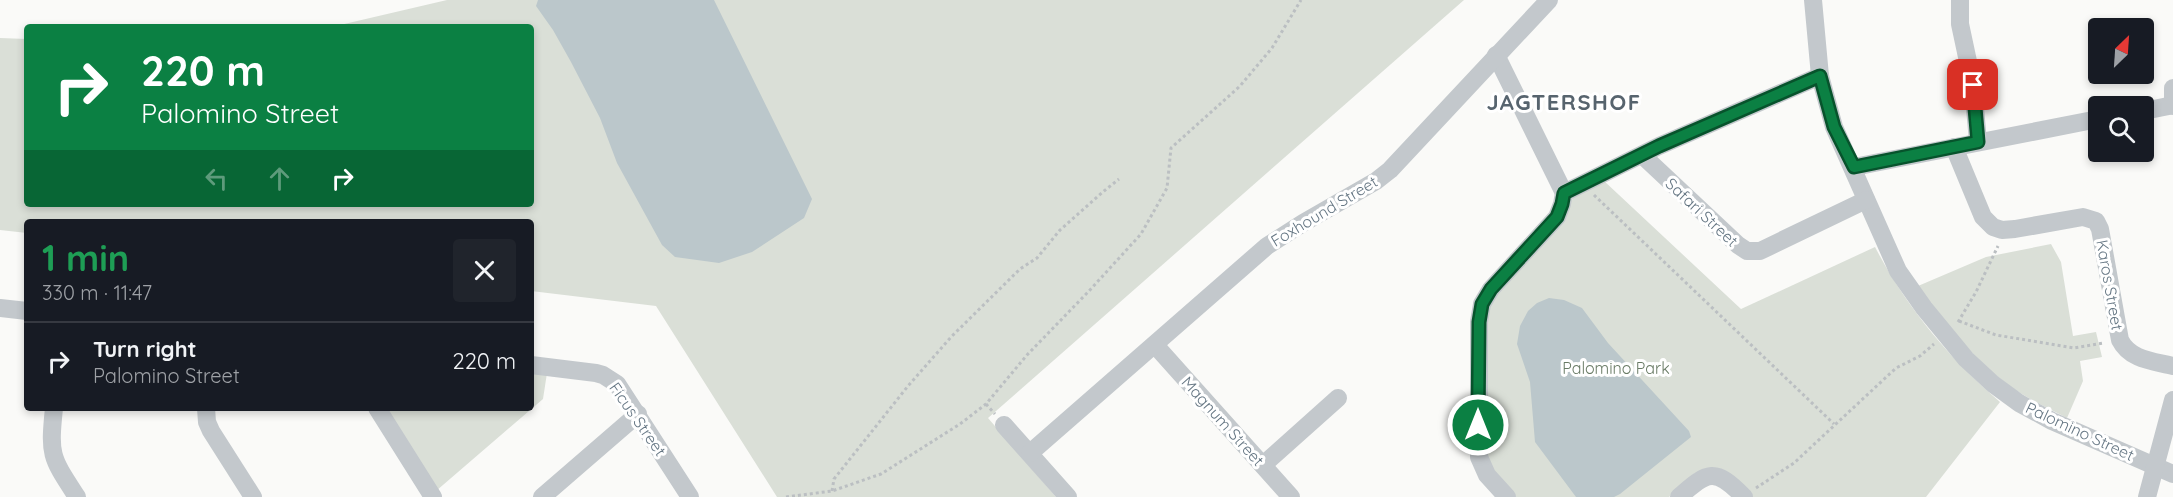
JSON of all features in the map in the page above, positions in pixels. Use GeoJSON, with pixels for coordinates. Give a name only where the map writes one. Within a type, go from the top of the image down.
{"type":"FeatureCollection","features":[{"type":"Feature","properties":{"kind":"street","name":"Foxhound Street"},"geometry":{"type":"LineString","coordinates":[[1030,453],[1267,246],[1376,182],[1549,0]]}},
{"type":"Feature","properties":{"kind":"street","name":"Palomino Street"},"geometry":{"type":"LineString","coordinates":[[1813,0],[1820,76],[1834,127],[1854,167],[1866,200],[1898,271],[1917,299],[1966,358],[1993,384],[2031,410],[2173,474]]}},
{"type":"Feature","properties":{"kind":"street"},"geometry":{"type":"LineString","coordinates":[[1960,0],[1960,24],[1973,85],[1978,142]]}},
{"type":"Feature","properties":{"kind":"street"},"geometry":{"type":"LineString","coordinates":[[1496,55],[1564,193],[1557,217],[1491,289],[1480,312],[1479,457],[1487,475],[1507,497]]}},
{"type":"Feature","properties":{"kind":"street"},"geometry":{"type":"LineString","coordinates":[[1564,193],[1642,155],[1820,76]]}},
{"type":"Feature","properties":{"kind":"street"},"geometry":{"type":"LineString","coordinates":[[2154,109],[2173,105],[2173,88]]}},
{"type":"Feature","properties":{"kind":"street"},"geometry":{"type":"LineString","coordinates":[[1854,167],[2088,121]]}},
{"type":"Feature","properties":{"kind":"street"},"geometry":{"type":"LineString","coordinates":[[1954,147],[1983,217],[1994,227],[2002,230]]}},
{"type":"Feature","properties":{"kind":"street","name":"Safari Street"},"geometry":{"type":"LineString","coordinates":[[1642,155],[1738,245],[1752,252],[1760,251],[1866,200]]}},
{"type":"Feature","properties":{"kind":"street","name":"Karos Street"},"geometry":{"type":"LineString","coordinates":[[2002,230],[2015,230],[2083,217],[2096,221],[2100,229],[2120,340],[2127,351],[2136,357],[2173,366]]}},
{"type":"Feature","properties":{"kind":"street"},"geometry":{"type":"LineString","coordinates":[[0,308],[24,311]]}},
{"type":"Feature","properties":{"kind":"street","name":"Magnum Street"},"geometry":{"type":"LineString","coordinates":[[1155,345],[1291,497]]}},
{"type":"Feature","properties":{"kind":"street","name":"Ficus Street"},"geometry":{"type":"LineString","coordinates":[[534,365],[603,375],[617,384],[690,497]]}},
{"type":"Feature","properties":{"kind":"street"},"geometry":{"type":"LineString","coordinates":[[1263,465],[1338,398]]}},
{"type":"Feature","properties":{"kind":"street"},"geometry":{"type":"LineString","coordinates":[[2147,497],[2173,400]]}},
{"type":"Feature","properties":{"kind":"street"},"geometry":{"type":"LineString","coordinates":[[54,411],[50,440],[52,453],[77,497]]}},
{"type":"Feature","properties":{"kind":"street"},"geometry":{"type":"LineString","coordinates":[[206,411],[211,431],[253,497]]}},
{"type":"Feature","properties":{"kind":"street"},"geometry":{"type":"LineString","coordinates":[[379,411],[433,497]]}},
{"type":"Feature","properties":{"kind":"street"},"geometry":{"type":"LineString","coordinates":[[542,497],[638,414]]}},
{"type":"Feature","properties":{"kind":"street"},"geometry":{"type":"LineString","coordinates":[[1004,425],[1068,497]]}},
{"type":"Feature","properties":{"kind":"street"},"geometry":{"type":"LineString","coordinates":[[1679,497],[1697,481],[1712,476],[1725,479],[1743,496]]}},
{"type":"Feature","properties":{"kind":"path"},"geometry":{"type":"LineString","coordinates":[[786,497],[832,491],[881,474],[960,424],[986,404],[1027,355],[1141,234],[1167,188],[1171,148],[1240,86],[1272,48],[1301,0]]}},
{"type":"Feature","properties":{"kind":"path"},"geometry":{"type":"LineString","coordinates":[[832,491],[834,479],[908,386],[951,337],[1020,269],[1036,258],[1060,230],[1119,179]]}},
{"type":"Feature","properties":{"kind":"path"},"geometry":{"type":"LineString","coordinates":[[1582,183],[1628,230],[1722,315],[1834,424]]}},
{"type":"Feature","properties":{"kind":"path"},"geometry":{"type":"LineString","coordinates":[[1953,328],[1997,250],[2002,230]]}},
{"type":"Feature","properties":{"kind":"path"},"geometry":{"type":"LineString","coordinates":[[1959,321],[1996,335],[2074,348],[2120,340]]}},
{"type":"Feature","properties":{"kind":"path"},"geometry":{"type":"LineString","coordinates":[[1743,496],[1794,464],[1896,368],[1920,356],[1937,341]]}},
{"type":"Feature","properties":{"kind":"green space"},"geometry":{"type":"Polygon","coordinates":[[[447,0],[1464,0],[988,418],[1056,497],[777,497],[656,306],[534,291],[534,219],[24,219],[24,233],[0,230],[0,38],[24,39],[24,207],[534,207],[534,24],[344,24],[447,0]]]}},
{"type":"Feature","properties":{"kind":"green space","name":"Palomino Park"},"geometry":{"type":"Polygon","coordinates":[[[1603,180],[1741,309],[1875,247],[1901,291],[1930,330],[1963,367],[2000,402],[1926,497],[1752,497],[1695,473],[1669,497],[1516,497],[1496,475],[1487,455],[1486,320],[1489,305],[1574,197],[1603,180]]]}},
{"type":"Feature","properties":{"kind":"green space"},"geometry":{"type":"Polygon","coordinates":[[[2051,244],[2061,262],[2073,336],[2096,332],[2102,357],[2080,361],[2083,381],[2067,418],[2033,401],[1986,367],[1950,328],[1918,286],[1986,257],[2051,244]]]}},
{"type":"Feature","properties":{"kind":"green space"},"geometry":{"type":"Polygon","coordinates":[[[534,372],[547,373],[543,399],[534,407],[534,372]]]}},
{"type":"Feature","properties":{"kind":"green space"},"geometry":{"type":"Polygon","coordinates":[[[386,411],[529,411],[436,491],[386,411]]]}},
{"type":"Feature","properties":{"kind":"shaded area"},"geometry":{"type":"Polygon","coordinates":[[[538,0],[714,0],[812,199],[804,218],[752,252],[719,263],[675,257],[662,245],[617,163],[600,118],[553,30],[536,6],[538,0]]]}},
{"type":"Feature","properties":{"kind":"shaded area"},"geometry":{"type":"Polygon","coordinates":[[[1549,298],[1564,300],[1582,308],[1608,343],[1689,431],[1691,437],[1614,497],[1576,497],[1535,442],[1530,382],[1517,344],[1520,326],[1528,311],[1537,303],[1549,298]]]}},
{"type":"Feature","properties":{"kind":"district","name":"JAGTERSHOF"},"geometry":{"type":"Point","coordinates":[1564,102]}},
{"type":"Feature","properties":{"kind":"route"},"geometry":{"type":"LineString","coordinates":[[1478,425],[1479,322],[1482,304],[1491,289],[1557,217],[1564,193],[1659,146],[1820,76],[1834,127],[1854,167],[1978,142],[1973,85]]}}]}
